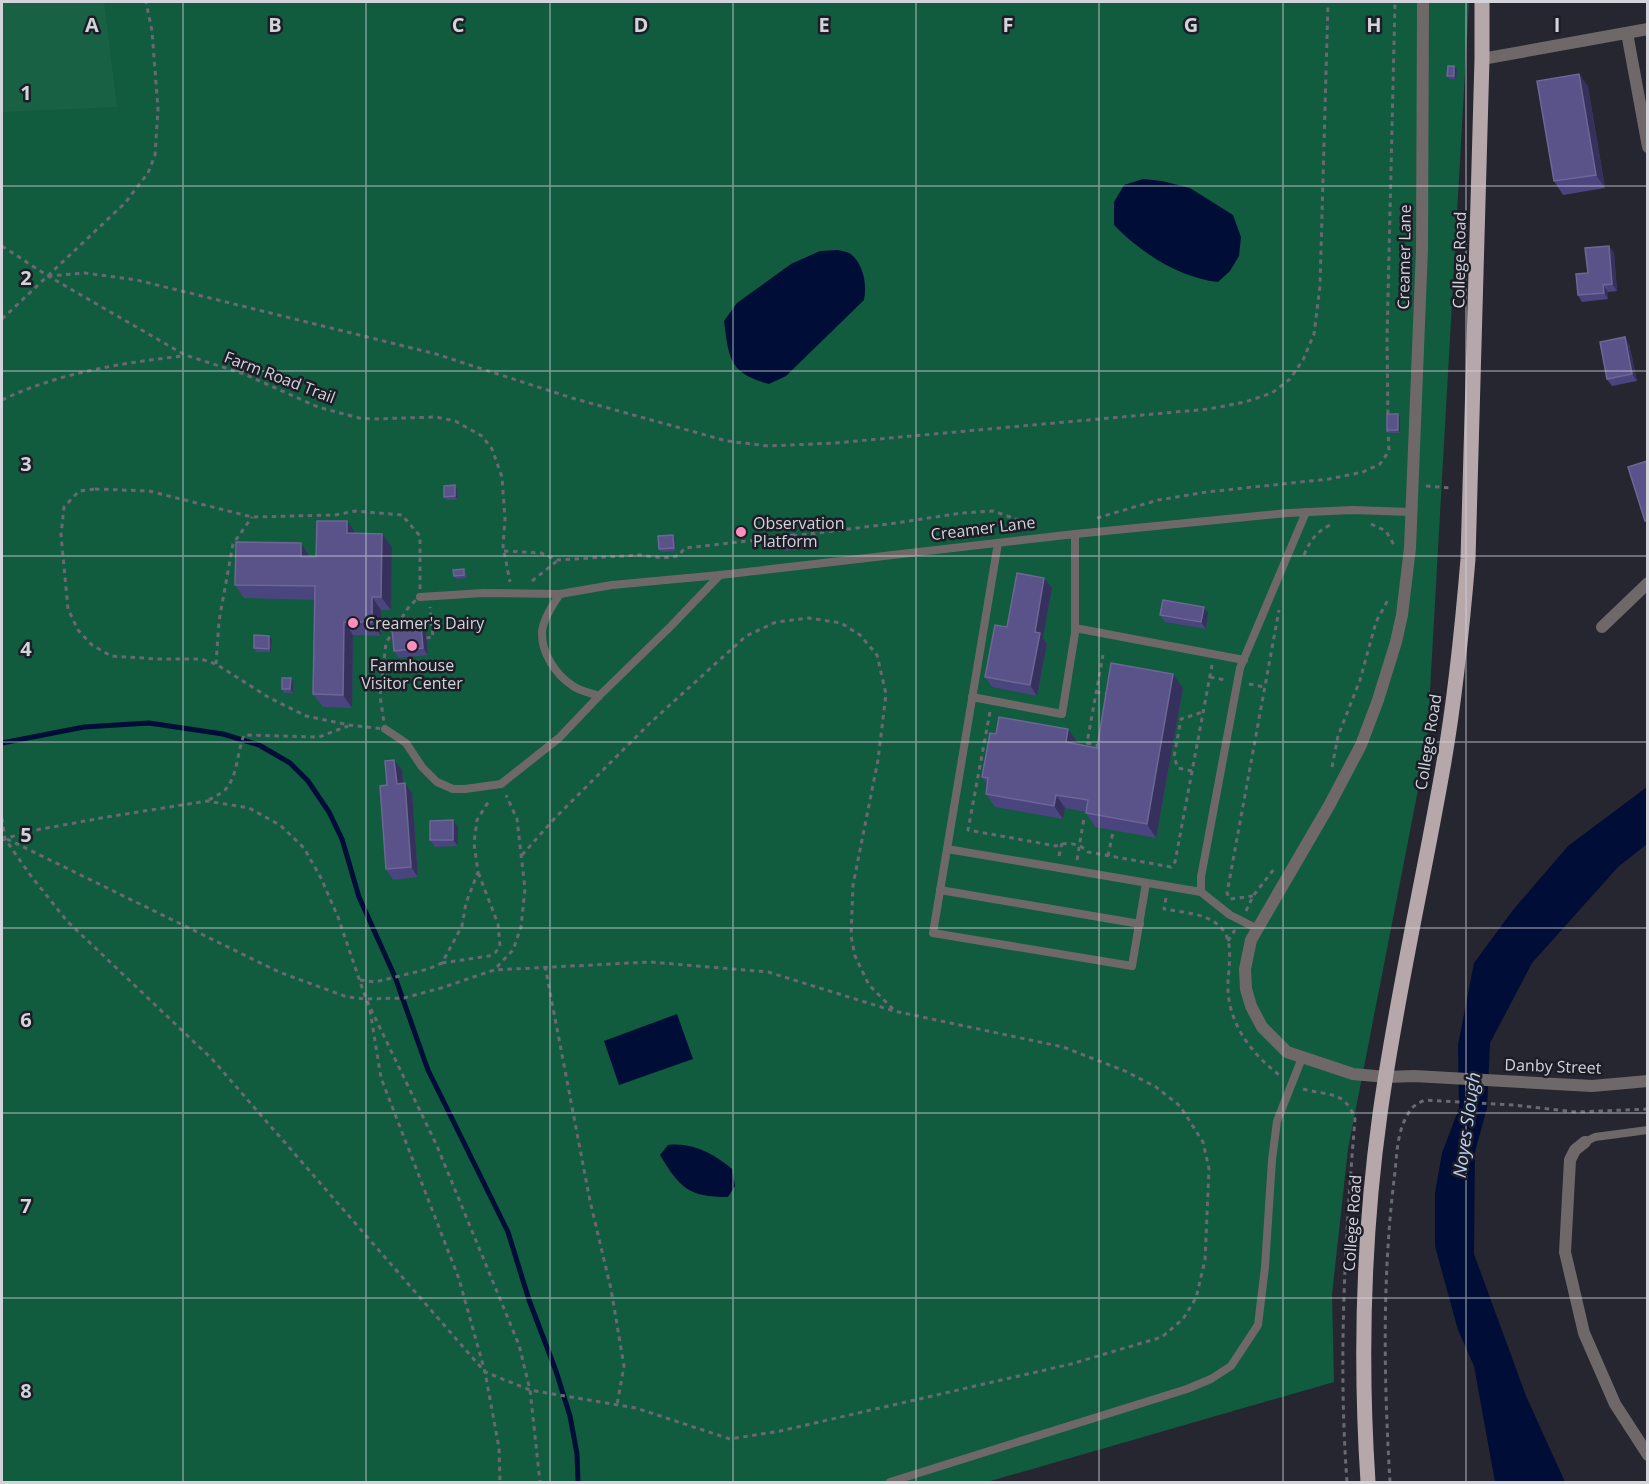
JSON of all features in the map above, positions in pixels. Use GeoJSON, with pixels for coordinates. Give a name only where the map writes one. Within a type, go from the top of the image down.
{"type":"FeatureCollection","features":[{"type":"Feature","properties":{"kind":"main road","name":"College Road"},"geometry":{"type":"LineString","coordinates":[[1368,1482],[1363,1350],[1366,1262],[1375,1156],[1386,1077],[1443,771],[1463,628],[1471,488],[1482,2]]}},
{"type":"Feature","properties":{"kind":"street","name":"Creamer Lane"},"geometry":{"type":"LineString","coordinates":[[1386,1077],[1353,1074],[1287,1052],[1262,1027],[1251,1006],[1246,989],[1245,969],[1251,940],[1361,746],[1378,700],[1402,615],[1410,548],[1422,249],[1424,2]]}},
{"type":"Feature","properties":{"kind":"street"},"geometry":{"type":"LineString","coordinates":[[1482,59],[1647,29]]}},
{"type":"Feature","properties":{"kind":"street"},"geometry":{"type":"LineString","coordinates":[[1628,33],[1647,147]]}},
{"type":"Feature","properties":{"kind":"street"},"geometry":{"type":"LineString","coordinates":[[1602,627],[1647,583]]}},
{"type":"Feature","properties":{"kind":"street","name":"Danby Street"},"geometry":{"type":"LineString","coordinates":[[1386,1077],[1441,1077],[1592,1086],[1647,1081]]}},
{"type":"Feature","properties":{"kind":"street"},"geometry":{"type":"LineString","coordinates":[[1585,1142],[1575,1150],[1570,1160],[1565,1252],[1584,1333],[1615,1404],[1647,1455]]}},
{"type":"Feature","properties":{"kind":"lane","name":"Creamer Lane"},"geometry":{"type":"LineString","coordinates":[[424,596],[560,594],[612,585],[720,575],[1075,534],[1306,512],[1352,510],[1411,512]]}},
{"type":"Feature","properties":{"kind":"lane"},"geometry":{"type":"LineString","coordinates":[[1201,892],[1201,877],[1240,668],[1306,512]]}},
{"type":"Feature","properties":{"kind":"lane"},"geometry":{"type":"LineString","coordinates":[[972,697],[1062,714],[1075,628],[1075,534]]}},
{"type":"Feature","properties":{"kind":"lane"},"geometry":{"type":"LineString","coordinates":[[998,543],[933,933],[1132,966],[1146,883]]}},
{"type":"Feature","properties":{"kind":"lane"},"geometry":{"type":"LineString","coordinates":[[385,729],[406,743],[422,767],[437,782],[453,789],[501,784],[560,738],[720,575]]}},
{"type":"Feature","properties":{"kind":"lane"},"geometry":{"type":"LineString","coordinates":[[560,594],[550,608],[542,631],[546,653],[557,673],[574,687],[599,696]]}},
{"type":"Feature","properties":{"kind":"lane"},"geometry":{"type":"LineString","coordinates":[[1075,628],[1244,660]]}},
{"type":"Feature","properties":{"kind":"lane"},"geometry":{"type":"LineString","coordinates":[[947,849],[1201,892],[1230,915],[1257,929]]}},
{"type":"Feature","properties":{"kind":"lane"},"geometry":{"type":"LineString","coordinates":[[940,890],[1140,924]]}},
{"type":"Feature","properties":{"kind":"lane"},"geometry":{"type":"LineString","coordinates":[[891,1482],[1187,1389],[1211,1379],[1231,1366],[1258,1325],[1277,1121],[1302,1058]]}},
{"type":"Feature","properties":{"kind":"lane"},"geometry":{"type":"LineString","coordinates":[[1585,1142],[1595,1137],[1647,1130]]}},
{"type":"Feature","properties":{"kind":"path"},"geometry":{"type":"LineString","coordinates":[[2,319],[125,203],[148,173],[155,155],[158,109],[156,67],[146,2]]}},
{"type":"Feature","properties":{"kind":"path"},"geometry":{"type":"LineString","coordinates":[[48,276],[85,273],[137,280],[436,354],[572,398],[727,441],[758,445],[835,443],[1209,409],[1236,404],[1272,393],[1290,379],[1303,360],[1314,334],[1320,286],[1328,2]]}},
{"type":"Feature","properties":{"kind":"path"},"geometry":{"type":"LineString","coordinates":[[1088,520],[1158,500],[1207,492],[1329,479],[1363,472],[1380,464],[1389,452],[1387,349],[1395,2]]}},
{"type":"Feature","properties":{"kind":"path","name":"Farm Road Trail"},"geometry":{"type":"LineString","coordinates":[[2,246],[48,276],[185,356],[244,374],[318,407],[358,418],[436,417],[468,427],[482,436],[492,448],[502,477],[505,519],[504,551],[508,577],[515,594]]}},
{"type":"Feature","properties":{"kind":"path"},"geometry":{"type":"LineString","coordinates":[[2,400],[23,390],[86,371],[185,356]]}},
{"type":"Feature","properties":{"kind":"path"},"geometry":{"type":"LineString","coordinates":[[1412,485],[1451,488]]}},
{"type":"Feature","properties":{"kind":"path"},"geometry":{"type":"LineString","coordinates":[[424,596],[410,605],[386,643],[380,696],[385,729],[349,726],[306,716],[268,697],[216,664],[201,658],[158,659],[111,656],[92,645],[78,630],[68,609],[61,535],[64,507],[79,491],[95,489],[149,491],[252,517],[335,515],[355,511],[402,515],[420,536],[424,596],[433,637],[426,638]]}},
{"type":"Feature","properties":{"kind":"path"},"geometry":{"type":"LineString","coordinates":[[504,551],[541,553],[558,560],[639,555],[663,558],[678,556],[685,548],[695,546],[993,511],[1027,523],[1049,525]]}},
{"type":"Feature","properties":{"kind":"path"},"geometry":{"type":"LineString","coordinates":[[216,664],[219,621],[233,544],[252,517]]}},
{"type":"Feature","properties":{"kind":"path"},"geometry":{"type":"LineString","coordinates":[[1363,522],[1386,531],[1394,542],[1395,550]]}},
{"type":"Feature","properties":{"kind":"path"},"geometry":{"type":"LineString","coordinates":[[1301,561],[1311,538],[1321,529],[1333,523]]}},
{"type":"Feature","properties":{"kind":"path"},"geometry":{"type":"LineString","coordinates":[[515,594],[558,560]]}},
{"type":"Feature","properties":{"kind":"path"},"geometry":{"type":"LineString","coordinates":[[1332,770],[1338,736],[1360,680],[1376,622],[1390,595]]}},
{"type":"Feature","properties":{"kind":"path"},"geometry":{"type":"LineString","coordinates":[[1253,896],[1230,899],[1227,893],[1269,662],[1283,601]]}},
{"type":"Feature","properties":{"kind":"path"},"geometry":{"type":"LineString","coordinates":[[522,855],[555,818],[650,723],[746,636],[776,622],[809,618],[841,623],[860,635],[877,656],[886,694],[878,760],[853,885],[851,936],[855,956],[869,985],[894,1011]]}},
{"type":"Feature","properties":{"kind":"path"},"geometry":{"type":"LineString","coordinates":[[1214,654],[1164,909],[1210,920],[1225,933],[1228,941],[1228,991],[1238,1028],[1257,1056],[1292,1085],[1310,1091],[1334,1094],[1346,1101],[1352,1108],[1355,1119],[1345,1268],[1342,1367],[1347,1482]]}},
{"type":"Feature","properties":{"kind":"path"},"geometry":{"type":"LineString","coordinates":[[1086,749],[1103,655]]}},
{"type":"Feature","properties":{"kind":"path"},"geometry":{"type":"LineString","coordinates":[[1096,692],[1115,695]]}},
{"type":"Feature","properties":{"kind":"path"},"geometry":{"type":"LineString","coordinates":[[992,701],[968,830],[1056,846],[1062,843],[1079,846],[1088,852],[1171,867]]}},
{"type":"Feature","properties":{"kind":"path"},"geometry":{"type":"LineString","coordinates":[[1192,771],[1178,768],[1174,757],[1179,729],[1181,719],[1203,712]]}},
{"type":"Feature","properties":{"kind":"path"},"geometry":{"type":"LineString","coordinates":[[207,801],[225,790],[235,771],[238,750],[244,735],[319,737],[349,726]]}},
{"type":"Feature","properties":{"kind":"path"},"geometry":{"type":"LineString","coordinates":[[1087,744],[1104,747]]}},
{"type":"Feature","properties":{"kind":"path"},"geometry":{"type":"LineString","coordinates":[[979,767],[991,769]]}},
{"type":"Feature","properties":{"kind":"path"},"geometry":{"type":"LineString","coordinates":[[494,970],[513,950],[521,927],[525,889],[517,819],[501,784]]}},
{"type":"Feature","properties":{"kind":"path"},"geometry":{"type":"LineString","coordinates":[[360,980],[375,982],[428,969],[441,963],[489,956],[495,953],[500,946],[498,924],[488,904],[478,872],[474,843],[477,820],[501,784]]}},
{"type":"Feature","properties":{"kind":"path"},"geometry":{"type":"LineString","coordinates":[[3,839],[25,832],[207,801],[249,808],[280,825],[304,848],[321,878],[338,917],[366,999],[437,1146],[519,1345],[530,1390],[540,1482]]}},
{"type":"Feature","properties":{"kind":"path"},"geometry":{"type":"LineString","coordinates":[[2,818],[3,839],[67,921],[212,1059],[485,1372],[530,1390],[636,1408],[730,1439],[780,1431],[1071,1364],[1162,1337],[1183,1319],[1196,1298],[1205,1260],[1209,1169],[1203,1142],[1180,1106],[1156,1087],[1063,1047],[894,1011],[768,972],[651,962],[494,970],[404,998],[347,997],[279,972],[3,839]]}},
{"type":"Feature","properties":{"kind":"path"},"geometry":{"type":"LineString","coordinates":[[1076,871],[1084,818]]}},
{"type":"Feature","properties":{"kind":"path"},"geometry":{"type":"LineString","coordinates":[[1108,856],[1113,832]]}},
{"type":"Feature","properties":{"kind":"path"},"geometry":{"type":"LineString","coordinates":[[1228,941],[1253,896],[1276,866]]}},
{"type":"Feature","properties":{"kind":"path"},"geometry":{"type":"LineString","coordinates":[[441,963],[462,926],[466,903],[478,872]]}},
{"type":"Feature","properties":{"kind":"path"},"geometry":{"type":"LineString","coordinates":[[545,966],[590,1201],[611,1288],[624,1366],[617,1405]]}},
{"type":"Feature","properties":{"kind":"path"},"geometry":{"type":"LineString","coordinates":[[369,1004],[381,1078],[459,1279],[485,1372],[499,1448],[500,1482]]}},
{"type":"Feature","properties":{"kind":"path"},"geometry":{"type":"LineString","coordinates":[[1390,1482],[1384,1314],[1390,1217],[1400,1134],[1409,1112],[1414,1105],[1425,1100],[1576,1112],[1647,1109]]}},
{"type":"Feature","properties":{"kind":"green space"},"geometry":{"type":"Polygon","coordinates":[[[2,2],[1469,2],[1427,744],[1348,1149],[1332,1295],[1334,1382],[987,1482],[2,1482],[2,2]]]}},
{"type":"Feature","properties":{"kind":"green space"},"geometry":{"type":"Polygon","coordinates":[[[2,2],[104,2],[117,107],[2,112],[2,2]]]}},
{"type":"Feature","properties":{"kind":"water"},"geometry":{"type":"Polygon","coordinates":[[[1143,179],[1190,188],[1233,215],[1241,237],[1239,256],[1230,271],[1218,282],[1203,280],[1161,262],[1136,245],[1114,225],[1114,202],[1124,185],[1143,179]]]}},
{"type":"Feature","properties":{"kind":"water"},"geometry":{"type":"Polygon","coordinates":[[[838,250],[851,254],[862,270],[865,282],[864,300],[786,376],[769,384],[746,375],[733,363],[724,321],[737,303],[791,264],[820,251],[838,250]]]}},
{"type":"Feature","properties":{"kind":"water","name":"Noyes Slough"},"geometry":{"type":"Polygon","coordinates":[[[1647,787],[1647,844],[1618,867],[1532,963],[1490,1043],[1487,1108],[1475,1152],[1474,1254],[1526,1396],[1565,1482],[1495,1482],[1474,1366],[1458,1330],[1435,1246],[1435,1193],[1442,1153],[1459,1108],[1458,1045],[1474,963],[1513,910],[1568,846],[1647,787]]]}},
{"type":"Feature","properties":{"kind":"water"},"geometry":{"type":"Polygon","coordinates":[[[677,1014],[693,1059],[619,1085],[604,1041],[677,1014]]]}},
{"type":"Feature","properties":{"kind":"water"},"geometry":{"type":"Polygon","coordinates":[[[668,1145],[686,1145],[703,1150],[732,1169],[735,1186],[728,1197],[703,1195],[680,1183],[660,1155],[668,1145]]]}},
{"type":"Feature","properties":{"kind":"building"},"geometry":{"type":"Polygon","coordinates":[[[1448,66],[1454,66],[1454,76],[1447,76],[1448,66]]]}},
{"type":"Feature","properties":{"kind":"building"},"geometry":{"type":"Polygon","coordinates":[[[1579,74],[1596,175],[1554,181],[1537,81],[1579,74]]]}},
{"type":"Feature","properties":{"kind":"building"},"geometry":{"type":"Polygon","coordinates":[[[1609,246],[1612,284],[1603,285],[1604,293],[1578,295],[1576,274],[1588,273],[1585,248],[1609,246]]]}},
{"type":"Feature","properties":{"kind":"building"},"geometry":{"type":"Polygon","coordinates":[[[1625,337],[1632,374],[1607,379],[1600,342],[1625,337]]]}},
{"type":"Feature","properties":{"kind":"building"},"geometry":{"type":"Polygon","coordinates":[[[1387,414],[1398,414],[1398,430],[1387,430],[1387,414]]]}},
{"type":"Feature","properties":{"kind":"building"},"geometry":{"type":"Polygon","coordinates":[[[1647,461],[1647,521],[1645,521],[1628,467],[1647,461]]]}},
{"type":"Feature","properties":{"kind":"building"},"geometry":{"type":"Polygon","coordinates":[[[455,485],[455,496],[444,497],[444,486],[455,485]]]}},
{"type":"Feature","properties":{"kind":"building","name":"Creamer's Dairy"},"geometry":{"type":"Polygon","coordinates":[[[317,521],[347,521],[347,533],[382,534],[381,597],[372,597],[372,622],[344,622],[343,695],[313,694],[315,586],[235,585],[236,542],[301,543],[301,557],[316,557],[317,521]]]}},
{"type":"Feature","properties":{"kind":"building"},"geometry":{"type":"Polygon","coordinates":[[[794,534],[796,546],[783,547],[781,536],[794,534]]]}},
{"type":"Feature","properties":{"kind":"building"},"geometry":{"type":"Polygon","coordinates":[[[673,535],[674,548],[659,549],[658,536],[673,535]]]}},
{"type":"Feature","properties":{"kind":"building"},"geometry":{"type":"Polygon","coordinates":[[[464,569],[464,575],[454,576],[453,570],[464,569]]]}},
{"type":"Feature","properties":{"kind":"building"},"geometry":{"type":"Polygon","coordinates":[[[1017,573],[1044,578],[1035,632],[1040,633],[1030,685],[985,677],[995,625],[1007,627],[1017,573]]]}},
{"type":"Feature","properties":{"kind":"building"},"geometry":{"type":"Polygon","coordinates":[[[1163,600],[1204,607],[1201,622],[1160,615],[1163,600]]]}},
{"type":"Feature","properties":{"kind":"building"},"geometry":{"type":"Polygon","coordinates":[[[421,626],[423,648],[394,651],[392,629],[421,626]]]}},
{"type":"Feature","properties":{"kind":"building"},"geometry":{"type":"Polygon","coordinates":[[[254,635],[269,636],[269,649],[254,648],[254,635]]]}},
{"type":"Feature","properties":{"kind":"building"},"geometry":{"type":"Polygon","coordinates":[[[1111,663],[1173,674],[1147,824],[1086,813],[1088,800],[1056,795],[1054,806],[986,794],[988,778],[982,777],[990,733],[996,734],[999,717],[1068,729],[1066,742],[1097,748],[1111,663]]]}},
{"type":"Feature","properties":{"kind":"building"},"geometry":{"type":"Polygon","coordinates":[[[282,678],[291,678],[290,689],[282,689],[282,678]]]}},
{"type":"Feature","properties":{"kind":"building"},"geometry":{"type":"Polygon","coordinates":[[[394,760],[397,784],[405,783],[411,867],[386,869],[380,786],[387,785],[385,761],[394,760]]]}},
{"type":"Feature","properties":{"kind":"building"},"geometry":{"type":"Polygon","coordinates":[[[453,820],[453,840],[430,840],[430,821],[453,820]]]}},
{"type":"Feature","properties":{"kind":"waterway"},"geometry":{"type":"LineString","coordinates":[[2,743],[84,727],[149,723],[223,734],[259,745],[290,763],[308,781],[329,812],[342,839],[359,897],[395,977],[428,1070],[508,1232],[529,1300],[570,1416],[577,1454],[578,1482]]}},
{"type":"Feature","properties":{"kind":"place","name":"Observation Platform"},"geometry":{"type":"Point","coordinates":[741,532]}},
{"type":"Feature","properties":{"kind":"place","name":"Creamer's Dairy"},"geometry":{"type":"Point","coordinates":[353,623]}},
{"type":"Feature","properties":{"kind":"place","name":"Farmhouse Visitor Center"},"geometry":{"type":"Point","coordinates":[412,646]}}]}
